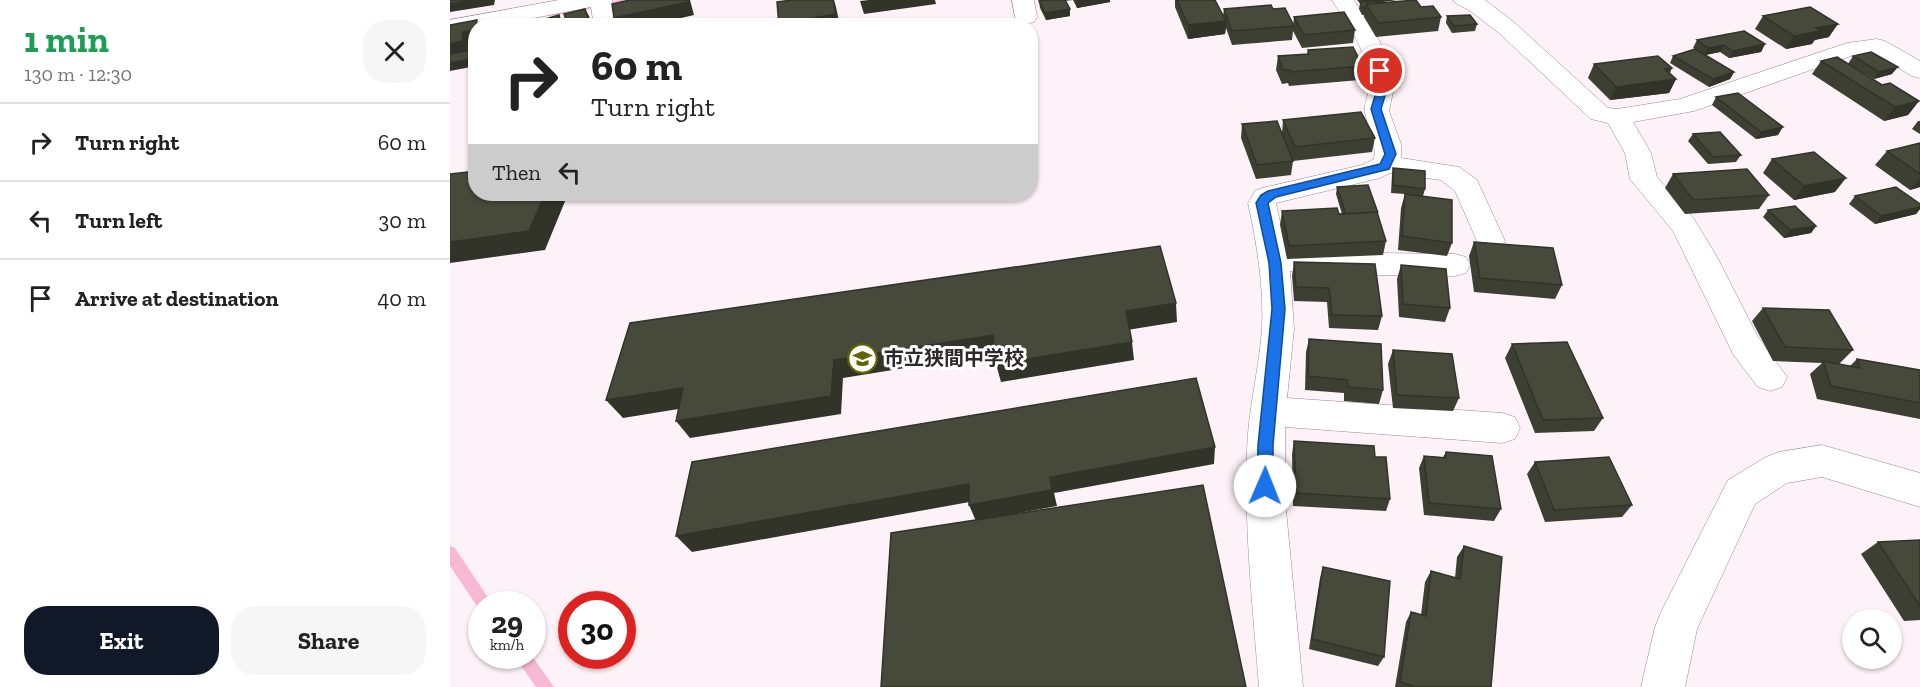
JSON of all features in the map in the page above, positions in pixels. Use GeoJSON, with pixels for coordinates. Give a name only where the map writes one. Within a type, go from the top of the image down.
{"type":"FeatureCollection","features":[{"type":"Feature","properties":{"kind":"street"},"geometry":{"type":"LineString","coordinates":[[498,18],[593,0]]}},
{"type":"Feature","properties":{"kind":"street"},"geometry":{"type":"LineString","coordinates":[[601,0],[604,18]]}},
{"type":"Feature","properties":{"kind":"street"},"geometry":{"type":"LineString","coordinates":[[1343,0],[1373,52],[1380,71],[1383,86],[1376,109],[1390,154],[1386,164]]}},
{"type":"Feature","properties":{"kind":"street"},"geometry":{"type":"LineString","coordinates":[[1464,0],[1477,5],[1507,28],[1600,114],[1617,117],[1685,106],[1847,50],[1870,46],[1885,48],[1920,71]]}},
{"type":"Feature","properties":{"kind":"street"},"geometry":{"type":"LineString","coordinates":[[450,27],[468,24]]}},
{"type":"Feature","properties":{"kind":"street"},"geometry":{"type":"LineString","coordinates":[[1617,117],[1638,153],[1644,179],[1684,226],[1702,257],[1745,345],[1770,377]]}},
{"type":"Feature","properties":{"kind":"street"},"geometry":{"type":"LineString","coordinates":[[1281,687],[1265,486],[1269,411],[1278,329],[1275,263],[1262,203],[1265,197],[1272,194],[1370,172],[1386,164],[1449,173],[1467,186],[1490,241]]}},
{"type":"Feature","properties":{"kind":"street"},"geometry":{"type":"LineString","coordinates":[[1275,263],[1455,265]]}},
{"type":"Feature","properties":{"kind":"street"},"geometry":{"type":"LineString","coordinates":[[1269,411],[1502,429]]}},
{"type":"Feature","properties":{"kind":"street"},"geometry":{"type":"LineString","coordinates":[[1663,687],[1676,627],[1742,492],[1779,468],[1822,461],[1920,490]]}},
{"type":"Feature","properties":{"kind":"building"},"geometry":{"type":"Polygon","coordinates":[[[450,0],[474,0],[450,4],[450,0]]]}},
{"type":"Feature","properties":{"kind":"building"},"geometry":{"type":"Polygon","coordinates":[[[630,0],[687,0],[688,2],[614,18],[612,4],[630,0]]]}},
{"type":"Feature","properties":{"kind":"building"},"geometry":{"type":"Polygon","coordinates":[[[833,0],[836,14],[813,18],[778,18],[777,2],[833,0]]]}},
{"type":"Feature","properties":{"kind":"building"},"geometry":{"type":"Polygon","coordinates":[[[1065,0],[1070,9],[1045,13],[1039,1],[1065,0]]]}},
{"type":"Feature","properties":{"kind":"building"},"geometry":{"type":"Polygon","coordinates":[[[1177,0],[1215,0],[1226,21],[1188,25],[1177,0]]]}},
{"type":"Feature","properties":{"kind":"building"},"geometry":{"type":"Polygon","coordinates":[[[1416,0],[1421,7],[1433,6],[1441,17],[1378,23],[1366,4],[1416,0]]]}},
{"type":"Feature","properties":{"kind":"building"},"geometry":{"type":"Polygon","coordinates":[[[1378,1],[1380,3],[1366,4],[1365,8],[1360,2],[1378,1]]]}},
{"type":"Feature","properties":{"kind":"building"},"geometry":{"type":"Polygon","coordinates":[[[1271,5],[1273,9],[1285,8],[1294,26],[1232,31],[1224,9],[1271,5]]]}},
{"type":"Feature","properties":{"kind":"building"},"geometry":{"type":"Polygon","coordinates":[[[1810,7],[1838,24],[1816,28],[1821,31],[1794,36],[1763,16],[1810,7]]]}},
{"type":"Feature","properties":{"kind":"building"},"geometry":{"type":"Polygon","coordinates":[[[585,9],[588,18],[565,18],[564,14],[585,9]]]}},
{"type":"Feature","properties":{"kind":"building"},"geometry":{"type":"Polygon","coordinates":[[[1344,12],[1355,30],[1304,35],[1294,17],[1344,12]]]}},
{"type":"Feature","properties":{"kind":"building"},"geometry":{"type":"Polygon","coordinates":[[[1470,15],[1477,24],[1454,26],[1447,16],[1470,15]]]}},
{"type":"Feature","properties":{"kind":"building"},"geometry":{"type":"Polygon","coordinates":[[[468,22],[468,31],[463,32],[462,41],[450,44],[450,25],[468,22]]]}},
{"type":"Feature","properties":{"kind":"building"},"geometry":{"type":"Polygon","coordinates":[[[1744,31],[1765,44],[1733,51],[1724,45],[1708,48],[1697,40],[1744,31]]]}},
{"type":"Feature","properties":{"kind":"building"},"geometry":{"type":"Polygon","coordinates":[[[1353,47],[1363,66],[1291,72],[1283,70],[1278,56],[1309,54],[1308,50],[1353,47]]]}},
{"type":"Feature","properties":{"kind":"building"},"geometry":{"type":"Polygon","coordinates":[[[1695,49],[1734,72],[1713,79],[1673,56],[1695,49]]]}},
{"type":"Feature","properties":{"kind":"building"},"geometry":{"type":"Polygon","coordinates":[[[468,51],[468,60],[450,63],[450,54],[468,51]]]}},
{"type":"Feature","properties":{"kind":"building"},"geometry":{"type":"Polygon","coordinates":[[[1871,52],[1898,67],[1879,72],[1853,56],[1871,52]]]}},
{"type":"Feature","properties":{"kind":"building"},"geometry":{"type":"Polygon","coordinates":[[[1658,56],[1672,68],[1665,69],[1676,79],[1616,87],[1594,64],[1658,56]]]}},
{"type":"Feature","properties":{"kind":"building"},"geometry":{"type":"Polygon","coordinates":[[[1837,57],[1882,85],[1890,83],[1919,101],[1895,107],[1821,61],[1837,57]]]}},
{"type":"Feature","properties":{"kind":"building"},"geometry":{"type":"Polygon","coordinates":[[[1738,93],[1783,127],[1761,132],[1716,97],[1738,93]]]}},
{"type":"Feature","properties":{"kind":"building"},"geometry":{"type":"Polygon","coordinates":[[[1361,112],[1375,138],[1295,147],[1283,120],[1361,112]]]}},
{"type":"Feature","properties":{"kind":"building"},"geometry":{"type":"Polygon","coordinates":[[[1277,121],[1293,161],[1257,165],[1242,124],[1277,121]]]}},
{"type":"Feature","properties":{"kind":"building"},"geometry":{"type":"Polygon","coordinates":[[[1720,132],[1741,155],[1713,157],[1693,134],[1720,132]]]}},
{"type":"Feature","properties":{"kind":"building"},"geometry":{"type":"Polygon","coordinates":[[[1920,143],[1920,174],[1887,151],[1920,143]]]}},
{"type":"Feature","properties":{"kind":"building"},"geometry":{"type":"Polygon","coordinates":[[[1814,152],[1846,178],[1804,186],[1772,159],[1814,152]]]}},
{"type":"Feature","properties":{"kind":"building"},"geometry":{"type":"Polygon","coordinates":[[[1393,168],[1425,171],[1425,189],[1393,185],[1393,168]]]}},
{"type":"Feature","properties":{"kind":"building"},"geometry":{"type":"Polygon","coordinates":[[[1747,169],[1769,195],[1693,200],[1673,174],[1747,169]]]}},
{"type":"Feature","properties":{"kind":"building"},"geometry":{"type":"Polygon","coordinates":[[[468,172],[468,201],[542,201],[529,231],[450,242],[450,174],[468,172]]]}},
{"type":"Feature","properties":{"kind":"building"},"geometry":{"type":"Polygon","coordinates":[[[1368,185],[1378,213],[1346,214],[1337,187],[1368,185]]]}},
{"type":"Feature","properties":{"kind":"building"},"geometry":{"type":"Polygon","coordinates":[[[1896,187],[1920,204],[1920,207],[1881,216],[1855,196],[1896,187]]]}},
{"type":"Feature","properties":{"kind":"building"},"geometry":{"type":"Polygon","coordinates":[[[1405,194],[1452,200],[1452,243],[1402,236],[1405,194]]]}},
{"type":"Feature","properties":{"kind":"building"},"geometry":{"type":"Polygon","coordinates":[[[1795,206],[1816,226],[1790,230],[1768,210],[1795,206]]]}},
{"type":"Feature","properties":{"kind":"building"},"geometry":{"type":"Polygon","coordinates":[[[1337,208],[1339,214],[1377,212],[1386,241],[1289,246],[1282,211],[1337,208]]]}},
{"type":"Feature","properties":{"kind":"building"},"geometry":{"type":"Polygon","coordinates":[[[1474,242],[1553,248],[1562,285],[1480,278],[1474,242]]]}},
{"type":"Feature","properties":{"kind":"building","name":"市立狭間中学校"},"geometry":{"type":"Polygon","coordinates":[[[1160,246],[1176,303],[1126,311],[1132,342],[996,364],[993,335],[834,360],[831,396],[676,421],[683,388],[606,400],[630,323],[1160,246]]]}},
{"type":"Feature","properties":{"kind":"building"},"geometry":{"type":"Polygon","coordinates":[[[1294,262],[1375,264],[1382,316],[1332,315],[1329,288],[1296,287],[1294,262]]]}},
{"type":"Feature","properties":{"kind":"building"},"geometry":{"type":"Polygon","coordinates":[[[1401,265],[1446,269],[1450,308],[1403,304],[1401,265]]]}},
{"type":"Feature","properties":{"kind":"building"},"geometry":{"type":"Polygon","coordinates":[[[1763,308],[1829,310],[1853,350],[1785,347],[1763,308]]]}},
{"type":"Feature","properties":{"kind":"building"},"geometry":{"type":"Polygon","coordinates":[[[1309,339],[1381,344],[1383,390],[1348,387],[1347,380],[1308,376],[1309,339]]]}},
{"type":"Feature","properties":{"kind":"building"},"geometry":{"type":"Polygon","coordinates":[[[1567,342],[1603,418],[1543,420],[1512,344],[1567,342]]]}},
{"type":"Feature","properties":{"kind":"building"},"geometry":{"type":"Polygon","coordinates":[[[1393,350],[1452,354],[1459,398],[1397,395],[1393,350]]]}},
{"type":"Feature","properties":{"kind":"building"},"geometry":{"type":"Polygon","coordinates":[[[1857,359],[1920,370],[1920,403],[1831,386],[1823,361],[1860,368],[1857,359]]]}},
{"type":"Feature","properties":{"kind":"building","name":"市立狭間中学校"},"geometry":{"type":"Polygon","coordinates":[[[1196,378],[1215,447],[1050,477],[1052,490],[969,505],[969,484],[676,536],[692,462],[1196,378]]]}},
{"type":"Feature","properties":{"kind":"building"},"geometry":{"type":"Polygon","coordinates":[[[1294,441],[1374,446],[1375,457],[1386,457],[1390,499],[1296,493],[1294,441]]]}},
{"type":"Feature","properties":{"kind":"building"},"geometry":{"type":"Polygon","coordinates":[[[1446,452],[1492,456],[1501,509],[1429,503],[1424,456],[1446,458],[1446,452]]]}},
{"type":"Feature","properties":{"kind":"building"},"geometry":{"type":"Polygon","coordinates":[[[1609,457],[1632,505],[1554,510],[1535,462],[1609,457]]]}},
{"type":"Feature","properties":{"kind":"building"},"geometry":{"type":"Polygon","coordinates":[[[1203,485],[1246,687],[881,687],[891,533],[1203,485]]]}},
{"type":"Feature","properties":{"kind":"building"},"geometry":{"type":"Polygon","coordinates":[[[1920,540],[1920,606],[1878,542],[1920,540]]]}},
{"type":"Feature","properties":{"kind":"building"},"geometry":{"type":"Polygon","coordinates":[[[1464,546],[1502,557],[1491,687],[1415,687],[1400,682],[1411,612],[1426,616],[1431,571],[1460,579],[1464,546]]]}},
{"type":"Feature","properties":{"kind":"building"},"geometry":{"type":"Polygon","coordinates":[[[1323,567],[1390,581],[1384,657],[1312,639],[1323,567]]]}},
{"type":"Feature","properties":{"kind":"waterway"},"geometry":{"type":"LineString","coordinates":[[551,14],[633,0]]}},
{"type":"Feature","properties":{"kind":"waterway"},"geometry":{"type":"LineString","coordinates":[[450,553],[475,591]]}},
{"type":"Feature","properties":{"kind":"waterway"},"geometry":{"type":"LineString","coordinates":[[532,669],[546,687]]}},
{"type":"Feature","properties":{"kind":"place","name":"市立狭間中学校"},"geometry":{"type":"Point","coordinates":[863,358]}},
{"type":"Feature","properties":{"kind":"route"},"geometry":{"type":"LineString","coordinates":[[1265,486],[1266,445],[1278,309],[1273,249],[1262,203],[1265,197],[1272,194],[1385,167],[1390,154],[1376,109],[1383,86],[1380,71]]}}]}
